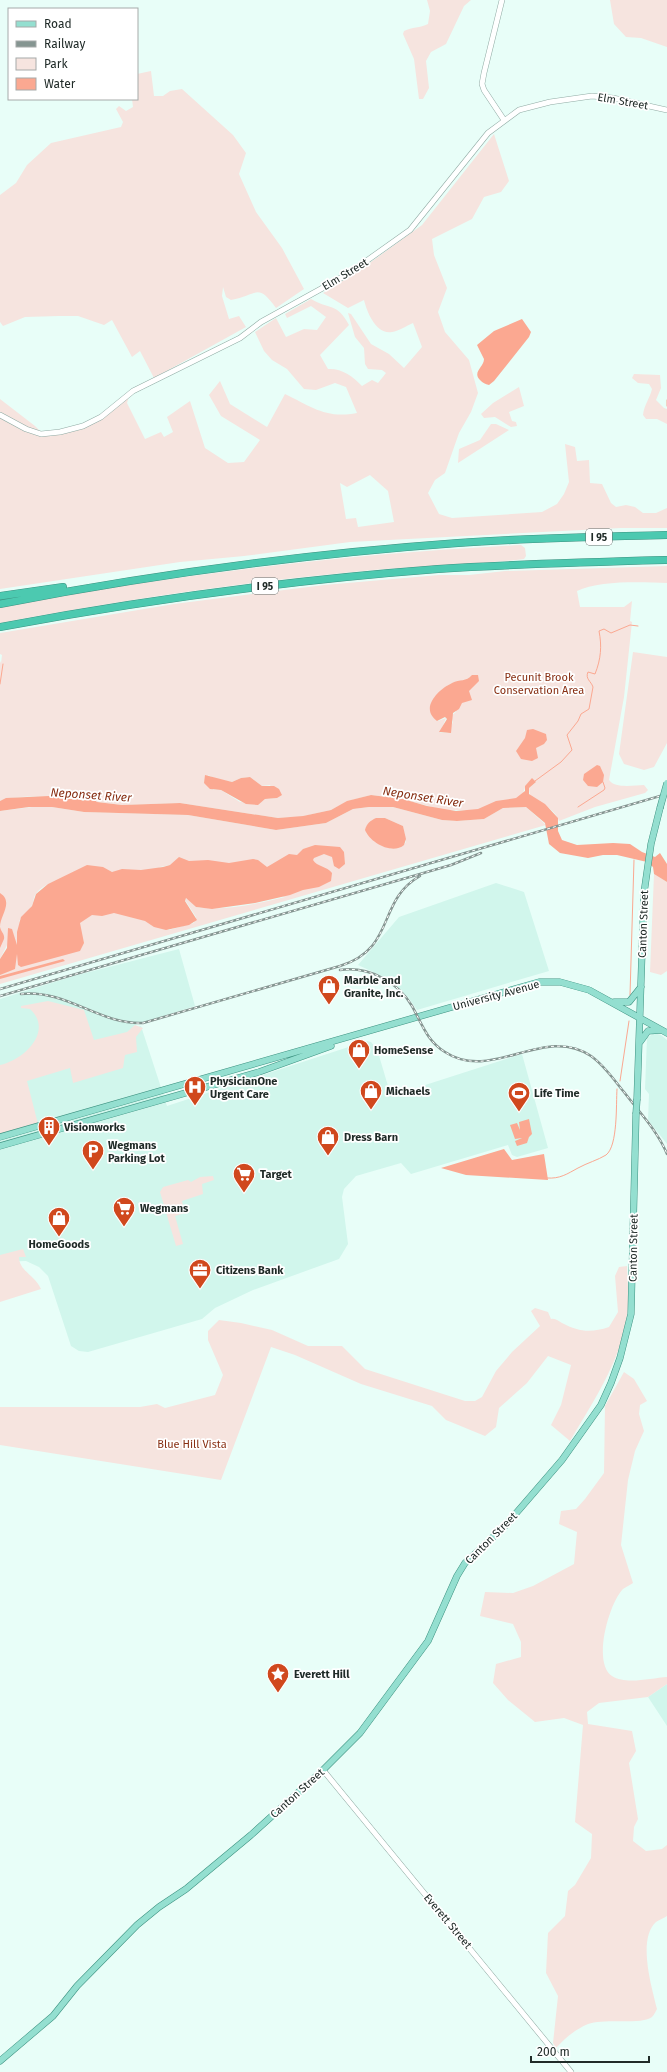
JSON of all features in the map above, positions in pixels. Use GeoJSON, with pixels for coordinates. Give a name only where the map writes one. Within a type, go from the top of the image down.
{"type":"FeatureCollection","features":[{"type":"Feature","properties":{"kind":"highway","name":"I 95"},"geometry":{"type":"LineString","coordinates":[[0,604],[168,575],[261,562],[459,543],[667,535]]}},
{"type":"Feature","properties":{"kind":"highway","name":"I 95"},"geometry":{"type":"LineString","coordinates":[[0,628],[181,597],[335,578],[497,566],[667,560]]}},
{"type":"Feature","properties":{"kind":"highway"},"geometry":{"type":"LineString","coordinates":[[0,596],[144,574],[168,575]]}},
{"type":"Feature","properties":{"kind":"main road","name":"Canton Street"},"geometry":{"type":"LineString","coordinates":[[0,2061],[53,2016],[77,1986],[137,1925],[195,1882],[323,1770],[367,1726],[428,1641],[457,1576],[465,1563],[505,1526],[562,1460],[597,1411],[607,1394],[620,1358],[631,1314],[636,1114],[644,905],[648,859],[667,783]]}},
{"type":"Feature","properties":{"kind":"main road","name":"University Avenue"},"geometry":{"type":"LineString","coordinates":[[0,1138],[539,982],[567,983],[589,990],[665,1032]]}},
{"type":"Feature","properties":{"kind":"main road"},"geometry":{"type":"LineString","coordinates":[[611,1002],[629,1002],[641,987]]}},
{"type":"Feature","properties":{"kind":"main road"},"geometry":{"type":"LineString","coordinates":[[639,1043],[648,1031],[655,1029],[665,1032]]}},
{"type":"Feature","properties":{"kind":"main road","name":"University Avenue"},"geometry":{"type":"LineString","coordinates":[[0,1146],[259,1072],[320,1050],[342,1040]]}},
{"type":"Feature","properties":{"kind":"street"},"geometry":{"type":"LineString","coordinates":[[502,0],[482,84],[504,120]]}},
{"type":"Feature","properties":{"kind":"street","name":"Elm Street"},"geometry":{"type":"LineString","coordinates":[[0,415],[26,430],[41,434],[60,432],[83,426],[101,417],[133,391],[240,338],[261,322],[348,274],[410,230],[488,133],[504,120],[528,107],[584,96],[613,98],[667,110]]}},
{"type":"Feature","properties":{"kind":"street","name":"Everett Street"},"geometry":{"type":"LineString","coordinates":[[323,1770],[571,2072]]}},
{"type":"Feature","properties":{"kind":"shaded area"},"geometry":{"type":"Polygon","coordinates":[[[496,883],[524,892],[549,971],[417,1010],[408,997],[386,978],[358,965],[399,917],[496,883]]]}},
{"type":"Feature","properties":{"kind":"shaded area"},"geometry":{"type":"Polygon","coordinates":[[[179,949],[195,1006],[135,1025],[132,1029],[141,1026],[167,1106],[367,1041],[371,1042],[377,1049],[391,1096],[522,1054],[548,1148],[517,1157],[512,1155],[508,1145],[411,1174],[401,1163],[356,1176],[344,1189],[342,1197],[348,1244],[339,1259],[253,1290],[215,1308],[202,1319],[88,1352],[79,1351],[71,1346],[48,1276],[39,1267],[26,1261],[0,1262],[0,999],[74,976],[179,949]]]}},
{"type":"Feature","properties":{"kind":"shaded area"},"geometry":{"type":"Polygon","coordinates":[[[654,1033],[661,1035],[667,1040],[667,1144],[648,1120],[649,1094],[645,1089],[647,1038],[654,1033]]]}},
{"type":"Feature","properties":{"kind":"shaded area"},"geometry":{"type":"Polygon","coordinates":[[[667,1684],[667,1726],[648,1697],[667,1684]]]}},
{"type":"Feature","properties":{"kind":"green space"},"geometry":{"type":"Polygon","coordinates":[[[427,0],[471,0],[464,6],[446,44],[431,52],[426,61],[429,88],[423,99],[419,99],[414,59],[403,34],[404,31],[428,24],[430,11],[427,0]]]}},
{"type":"Feature","properties":{"kind":"green space"},"geometry":{"type":"Polygon","coordinates":[[[610,0],[667,0],[667,47],[641,38],[626,37],[614,24],[610,0]]]}},
{"type":"Feature","properties":{"kind":"green space"},"geometry":{"type":"Polygon","coordinates":[[[151,71],[154,96],[163,96],[170,91],[182,89],[233,135],[246,153],[239,174],[256,212],[282,248],[304,289],[276,308],[265,295],[256,292],[231,300],[226,297],[223,287],[222,296],[229,319],[239,316],[246,327],[154,378],[140,351],[132,357],[112,320],[104,325],[78,316],[59,316],[25,317],[3,326],[0,322],[0,195],[16,183],[27,165],[51,143],[121,127],[123,122],[116,109],[119,106],[126,111],[133,107],[132,100],[138,100],[138,74],[151,71]]]}},
{"type":"Feature","properties":{"kind":"green space"},"geometry":{"type":"Polygon","coordinates":[[[494,134],[509,181],[501,192],[484,197],[472,219],[432,239],[434,255],[447,288],[438,312],[445,332],[469,360],[478,393],[471,412],[459,433],[445,473],[435,480],[428,493],[439,514],[452,518],[542,512],[557,504],[564,494],[569,482],[565,444],[575,447],[577,461],[589,460],[590,483],[602,484],[611,503],[616,507],[626,505],[635,507],[643,513],[656,513],[667,508],[667,528],[621,528],[350,542],[244,556],[180,562],[0,589],[0,399],[35,426],[45,436],[70,432],[91,424],[110,412],[129,396],[127,403],[145,439],[161,432],[164,437],[173,432],[167,417],[190,401],[205,448],[228,463],[244,462],[260,440],[221,416],[209,395],[220,381],[230,404],[267,427],[285,394],[320,411],[336,414],[357,413],[346,387],[335,383],[316,390],[304,389],[287,369],[272,360],[264,351],[255,332],[276,318],[286,337],[304,329],[317,330],[326,317],[311,306],[287,318],[285,314],[311,299],[341,313],[349,325],[320,355],[328,369],[346,373],[362,386],[372,380],[378,383],[386,373],[382,370],[368,369],[365,364],[364,348],[355,337],[348,313],[351,314],[371,344],[389,354],[404,368],[422,347],[413,323],[397,331],[386,332],[381,330],[373,322],[364,300],[348,308],[323,293],[360,270],[422,225],[494,134]],[[370,475],[347,487],[340,483],[346,519],[356,518],[358,527],[394,522],[388,491],[370,475]]]}},
{"type":"Feature","properties":{"kind":"green space"},"geometry":{"type":"Polygon","coordinates":[[[634,374],[660,375],[661,388],[656,400],[667,409],[667,424],[657,419],[646,419],[643,415],[652,389],[649,384],[638,383],[632,378],[634,374]]]}},
{"type":"Feature","properties":{"kind":"green space"},"geometry":{"type":"Polygon","coordinates":[[[519,387],[524,406],[509,412],[512,421],[516,422],[517,426],[511,427],[495,417],[484,418],[481,414],[493,403],[519,387]]]}},
{"type":"Feature","properties":{"kind":"green space"},"geometry":{"type":"Polygon","coordinates":[[[491,424],[496,424],[509,430],[458,463],[459,449],[480,440],[491,424]]]}},
{"type":"Feature","properties":{"kind":"green space"},"geometry":{"type":"Polygon","coordinates":[[[521,545],[525,548],[526,556],[524,559],[308,576],[132,600],[0,623],[0,606],[195,575],[390,554],[521,545]]]}},
{"type":"Feature","properties":{"kind":"green space","name":"Pecunit Brook Conservation Area"},"geometry":{"type":"Polygon","coordinates":[[[667,566],[667,583],[608,583],[586,587],[577,591],[580,607],[624,607],[632,601],[630,621],[632,622],[624,697],[609,780],[620,786],[644,785],[648,790],[645,793],[595,807],[559,821],[557,816],[550,809],[530,795],[529,788],[536,782],[530,781],[526,785],[520,801],[482,813],[471,810],[443,810],[403,799],[371,795],[352,800],[331,810],[299,817],[278,818],[180,803],[122,805],[97,802],[93,798],[83,801],[77,797],[67,798],[37,796],[18,797],[0,801],[0,661],[1,663],[2,655],[0,654],[0,633],[174,604],[324,585],[439,575],[469,575],[505,571],[667,566]],[[452,683],[438,694],[430,709],[432,716],[438,721],[446,718],[440,733],[448,733],[453,722],[451,716],[456,712],[452,683]],[[208,775],[213,790],[221,790],[240,802],[260,803],[265,799],[277,798],[270,785],[262,786],[250,777],[241,778],[232,782],[216,779],[208,775]]]}},
{"type":"Feature","properties":{"kind":"green space"},"geometry":{"type":"Polygon","coordinates":[[[633,652],[667,657],[667,743],[654,767],[644,770],[624,764],[619,754],[633,652]]]}},
{"type":"Feature","properties":{"kind":"green space"},"geometry":{"type":"Polygon","coordinates":[[[378,806],[393,807],[442,820],[457,821],[484,819],[503,808],[526,807],[546,825],[0,984],[0,962],[6,966],[7,945],[0,959],[0,811],[32,807],[52,807],[84,812],[188,815],[276,830],[326,823],[353,809],[378,806]],[[385,818],[366,826],[366,833],[380,844],[391,848],[401,847],[406,842],[403,826],[385,818]],[[170,865],[160,867],[120,908],[169,930],[194,923],[196,917],[185,900],[187,898],[196,907],[229,908],[285,897],[170,865]],[[59,880],[46,885],[37,892],[34,896],[32,906],[19,922],[59,880]]]}},
{"type":"Feature","properties":{"kind":"green space"},"geometry":{"type":"Polygon","coordinates":[[[654,874],[667,882],[667,971],[661,975],[650,972],[654,874]]]}},
{"type":"Feature","properties":{"kind":"green space"},"geometry":{"type":"Polygon","coordinates":[[[48,1001],[84,1010],[94,1040],[127,1032],[135,1025],[143,1028],[136,1037],[137,1052],[125,1055],[123,1068],[73,1083],[70,1068],[27,1081],[38,1124],[0,1135],[0,1065],[9,1062],[26,1051],[33,1043],[39,1026],[37,1018],[30,1009],[21,1008],[21,1006],[48,1001]]]}},
{"type":"Feature","properties":{"kind":"green space"},"geometry":{"type":"Polygon","coordinates":[[[213,1176],[214,1180],[202,1184],[203,1194],[182,1201],[185,1213],[175,1216],[183,1244],[176,1246],[160,1192],[163,1187],[188,1180],[191,1182],[200,1177],[213,1176]]]}},
{"type":"Feature","properties":{"kind":"green space"},"geometry":{"type":"Polygon","coordinates":[[[23,1249],[26,1257],[19,1257],[20,1262],[24,1270],[35,1280],[41,1289],[0,1302],[0,1255],[23,1249]]]}},
{"type":"Feature","properties":{"kind":"green space","name":"Blue Hill Vista"},"geometry":{"type":"Polygon","coordinates":[[[627,1266],[628,1303],[622,1339],[608,1375],[570,1441],[551,1425],[561,1405],[571,1365],[548,1356],[527,1383],[499,1408],[496,1427],[485,1436],[446,1420],[432,1406],[361,1384],[295,1355],[271,1347],[221,1480],[0,1445],[0,1407],[140,1407],[157,1404],[165,1408],[215,1395],[223,1375],[208,1340],[208,1331],[219,1320],[272,1330],[308,1346],[342,1346],[365,1369],[465,1401],[475,1401],[482,1397],[496,1371],[512,1352],[540,1326],[531,1311],[535,1308],[548,1312],[551,1319],[556,1319],[568,1326],[580,1330],[591,1331],[609,1327],[618,1312],[615,1276],[619,1267],[627,1266]]]}},
{"type":"Feature","properties":{"kind":"green space"},"geometry":{"type":"Polygon","coordinates":[[[624,1372],[634,1379],[647,1401],[640,1405],[639,1414],[644,1431],[635,1451],[628,1480],[621,1545],[633,1583],[623,1589],[618,1596],[608,1619],[603,1646],[603,1659],[606,1669],[612,1676],[618,1679],[631,1681],[667,1677],[667,1684],[648,1697],[599,1703],[587,1712],[588,1724],[632,1731],[636,1751],[629,1763],[638,1819],[634,1827],[633,1841],[646,1851],[662,1849],[667,1845],[667,1916],[656,1922],[650,1930],[647,1940],[649,1977],[657,2009],[653,2016],[640,2021],[595,2022],[588,2024],[571,2034],[556,2048],[553,2043],[558,1996],[546,1973],[548,1933],[565,1916],[568,1891],[575,1885],[591,1858],[592,1834],[575,1822],[583,1725],[564,1718],[535,1722],[508,1700],[493,1683],[496,1664],[521,1657],[521,1642],[513,1624],[480,1616],[485,1592],[513,1593],[533,1586],[574,1564],[577,1532],[559,1524],[561,1511],[576,1509],[604,1473],[605,1406],[624,1372]]]}},
{"type":"Feature","properties":{"kind":"water"},"geometry":{"type":"Polygon","coordinates":[[[522,319],[531,332],[529,337],[494,381],[489,385],[484,383],[480,380],[477,374],[484,362],[484,359],[477,345],[494,331],[522,319]]]}},
{"type":"Feature","properties":{"kind":"water"},"geometry":{"type":"Polygon","coordinates":[[[472,675],[478,675],[479,681],[469,691],[472,700],[462,703],[459,709],[453,713],[451,733],[439,732],[447,719],[445,717],[437,721],[432,716],[430,705],[433,699],[447,686],[455,682],[465,680],[472,675]]]}},
{"type":"Feature","properties":{"kind":"water"},"geometry":{"type":"Polygon","coordinates":[[[533,729],[546,734],[547,740],[544,744],[536,748],[538,758],[532,761],[521,759],[516,751],[525,738],[527,730],[533,729]]]}},
{"type":"Feature","properties":{"kind":"water"},"geometry":{"type":"Polygon","coordinates":[[[597,765],[600,766],[604,775],[603,782],[597,787],[588,786],[583,780],[584,774],[597,765]]]}},
{"type":"Feature","properties":{"kind":"water"},"geometry":{"type":"Polygon","coordinates":[[[205,775],[232,782],[241,778],[250,777],[262,786],[274,786],[279,789],[282,795],[277,798],[265,799],[258,805],[246,804],[221,790],[210,789],[204,783],[205,775]]]}},
{"type":"Feature","properties":{"kind":"water"},"geometry":{"type":"Polygon","coordinates":[[[532,778],[536,782],[529,788],[529,794],[545,804],[558,818],[558,831],[562,840],[577,845],[613,843],[630,844],[642,852],[655,857],[660,853],[667,864],[667,882],[654,874],[653,867],[647,862],[617,855],[603,855],[588,858],[560,853],[549,844],[545,823],[526,807],[503,808],[484,819],[457,821],[442,820],[393,807],[369,807],[353,809],[326,823],[276,830],[188,815],[84,812],[52,807],[29,807],[0,811],[0,801],[6,798],[49,796],[71,799],[75,797],[83,801],[91,797],[97,802],[122,805],[180,803],[278,818],[303,816],[331,810],[347,801],[371,795],[403,799],[427,806],[456,811],[478,809],[496,801],[516,798],[525,791],[525,786],[532,778]]]}},
{"type":"Feature","properties":{"kind":"water"},"geometry":{"type":"Polygon","coordinates":[[[376,818],[385,818],[403,826],[406,839],[404,845],[394,849],[388,848],[372,839],[365,830],[369,822],[376,818]]]}},
{"type":"Feature","properties":{"kind":"water"},"geometry":{"type":"Polygon","coordinates":[[[315,845],[340,847],[344,852],[345,864],[339,869],[334,866],[332,857],[324,854],[314,858],[313,860],[315,862],[332,873],[331,881],[319,887],[255,903],[212,909],[196,907],[186,898],[185,901],[197,920],[189,925],[166,930],[154,927],[145,921],[114,913],[102,916],[92,915],[80,923],[84,943],[80,951],[21,967],[18,965],[17,954],[15,969],[0,975],[0,959],[7,948],[8,928],[12,929],[17,945],[17,932],[21,917],[32,906],[36,894],[48,884],[87,865],[103,867],[112,872],[122,869],[141,870],[170,865],[179,857],[189,861],[208,860],[229,863],[253,859],[258,860],[267,867],[289,854],[297,855],[303,849],[315,845]]]}},
{"type":"Feature","properties":{"kind":"water"},"geometry":{"type":"Polygon","coordinates":[[[0,893],[6,900],[6,905],[0,927],[0,893]]]}},
{"type":"Feature","properties":{"kind":"water"},"geometry":{"type":"Polygon","coordinates":[[[0,927],[4,939],[0,948],[0,927]]]}},
{"type":"Feature","properties":{"kind":"water"},"geometry":{"type":"Polygon","coordinates":[[[63,959],[65,961],[0,979],[0,976],[63,959]]]}},
{"type":"Feature","properties":{"kind":"water"},"geometry":{"type":"Polygon","coordinates":[[[529,1119],[532,1134],[527,1143],[517,1146],[515,1141],[522,1138],[515,1139],[510,1125],[517,1123],[520,1130],[519,1122],[529,1119]]]}},
{"type":"Feature","properties":{"kind":"water"},"geometry":{"type":"Polygon","coordinates":[[[504,1149],[512,1160],[544,1154],[548,1180],[466,1175],[441,1168],[504,1149]]]}},
{"type":"Feature","properties":{"kind":"waterway"},"geometry":{"type":"LineString","coordinates":[[667,400],[667,406]]}},
{"type":"Feature","properties":{"kind":"waterway"},"geometry":{"type":"LineString","coordinates":[[535,781],[561,762],[572,750],[567,735],[578,721],[581,714],[589,709],[593,687],[587,674],[588,672],[595,674],[599,663],[601,647],[599,631],[604,629],[611,633],[630,625],[638,626]]}},
{"type":"Feature","properties":{"kind":"waterway"},"geometry":{"type":"LineString","coordinates":[[0,684],[3,664]]}},
{"type":"Feature","properties":{"kind":"waterway"},"geometry":{"type":"LineString","coordinates":[[578,807],[604,790],[605,788],[603,782]]}},
{"type":"Feature","properties":{"kind":"waterway"},"geometry":{"type":"LineString","coordinates":[[630,995],[634,860]]}},
{"type":"Feature","properties":{"kind":"waterway"},"geometry":{"type":"LineString","coordinates":[[620,1081],[629,1021]]}},
{"type":"Feature","properties":{"kind":"waterway"},"geometry":{"type":"LineString","coordinates":[[547,1178],[556,1178],[567,1174],[581,1166],[603,1157],[610,1150],[613,1143],[617,1089]]}},
{"type":"Feature","properties":{"kind":"railway"},"geometry":{"type":"LineString","coordinates":[[0,989],[667,794]]}},
{"type":"Feature","properties":{"kind":"railway"},"geometry":{"type":"LineString","coordinates":[[0,996],[451,865],[481,853]]}},
{"type":"Feature","properties":{"kind":"railway"},"geometry":{"type":"LineString","coordinates":[[21,994],[37,994],[53,997],[112,1019],[143,1023],[340,966],[358,958],[370,948],[379,936],[397,898],[406,886],[420,876]]}},
{"type":"Feature","properties":{"kind":"railway"},"geometry":{"type":"LineString","coordinates":[[340,970],[351,969],[372,973],[391,983],[406,997],[434,1043],[445,1052],[463,1060],[481,1061],[555,1046],[573,1048],[591,1056],[609,1073],[658,1137],[667,1154]]}},
{"type":"Feature","properties":{"kind":"place","name":"Marble and Granite, Inc."},"geometry":{"type":"Point","coordinates":[329,1006]}},
{"type":"Feature","properties":{"kind":"place","name":"HomeSense"},"geometry":{"type":"Point","coordinates":[359,1070]}},
{"type":"Feature","properties":{"kind":"place","name":"PhysicianOne Urgent Care"},"geometry":{"type":"Point","coordinates":[195,1106]}},
{"type":"Feature","properties":{"kind":"place","name":"Michaels"},"geometry":{"type":"Point","coordinates":[371,1110]}},
{"type":"Feature","properties":{"kind":"place","name":"Life Time"},"geometry":{"type":"Point","coordinates":[519,1112]}},
{"type":"Feature","properties":{"kind":"place","name":"Visionworks"},"geometry":{"type":"Point","coordinates":[49,1146]}},
{"type":"Feature","properties":{"kind":"place","name":"Dress Barn"},"geometry":{"type":"Point","coordinates":[328,1156]}},
{"type":"Feature","properties":{"kind":"place","name":"Wegmans Parking Lot"},"geometry":{"type":"Point","coordinates":[93,1170]}},
{"type":"Feature","properties":{"kind":"place","name":"Target"},"geometry":{"type":"Point","coordinates":[244,1194]}},
{"type":"Feature","properties":{"kind":"place","name":"Wegmans"},"geometry":{"type":"Point","coordinates":[124,1228]}},
{"type":"Feature","properties":{"kind":"place","name":"HomeGoods"},"geometry":{"type":"Point","coordinates":[59,1238]}},
{"type":"Feature","properties":{"kind":"place","name":"Citizens Bank"},"geometry":{"type":"Point","coordinates":[200,1290]}},
{"type":"Feature","properties":{"kind":"place","name":"Everett Hill"},"geometry":{"type":"Point","coordinates":[278,1694]}},
{"type":"Feature","properties":{"kind":"water label","name":"Neponset River"},"geometry":{"type":"Point","coordinates":[91,795]}},
{"type":"Feature","properties":{"kind":"water label","name":"Neponset River"},"geometry":{"type":"Point","coordinates":[423,797]}}]}
